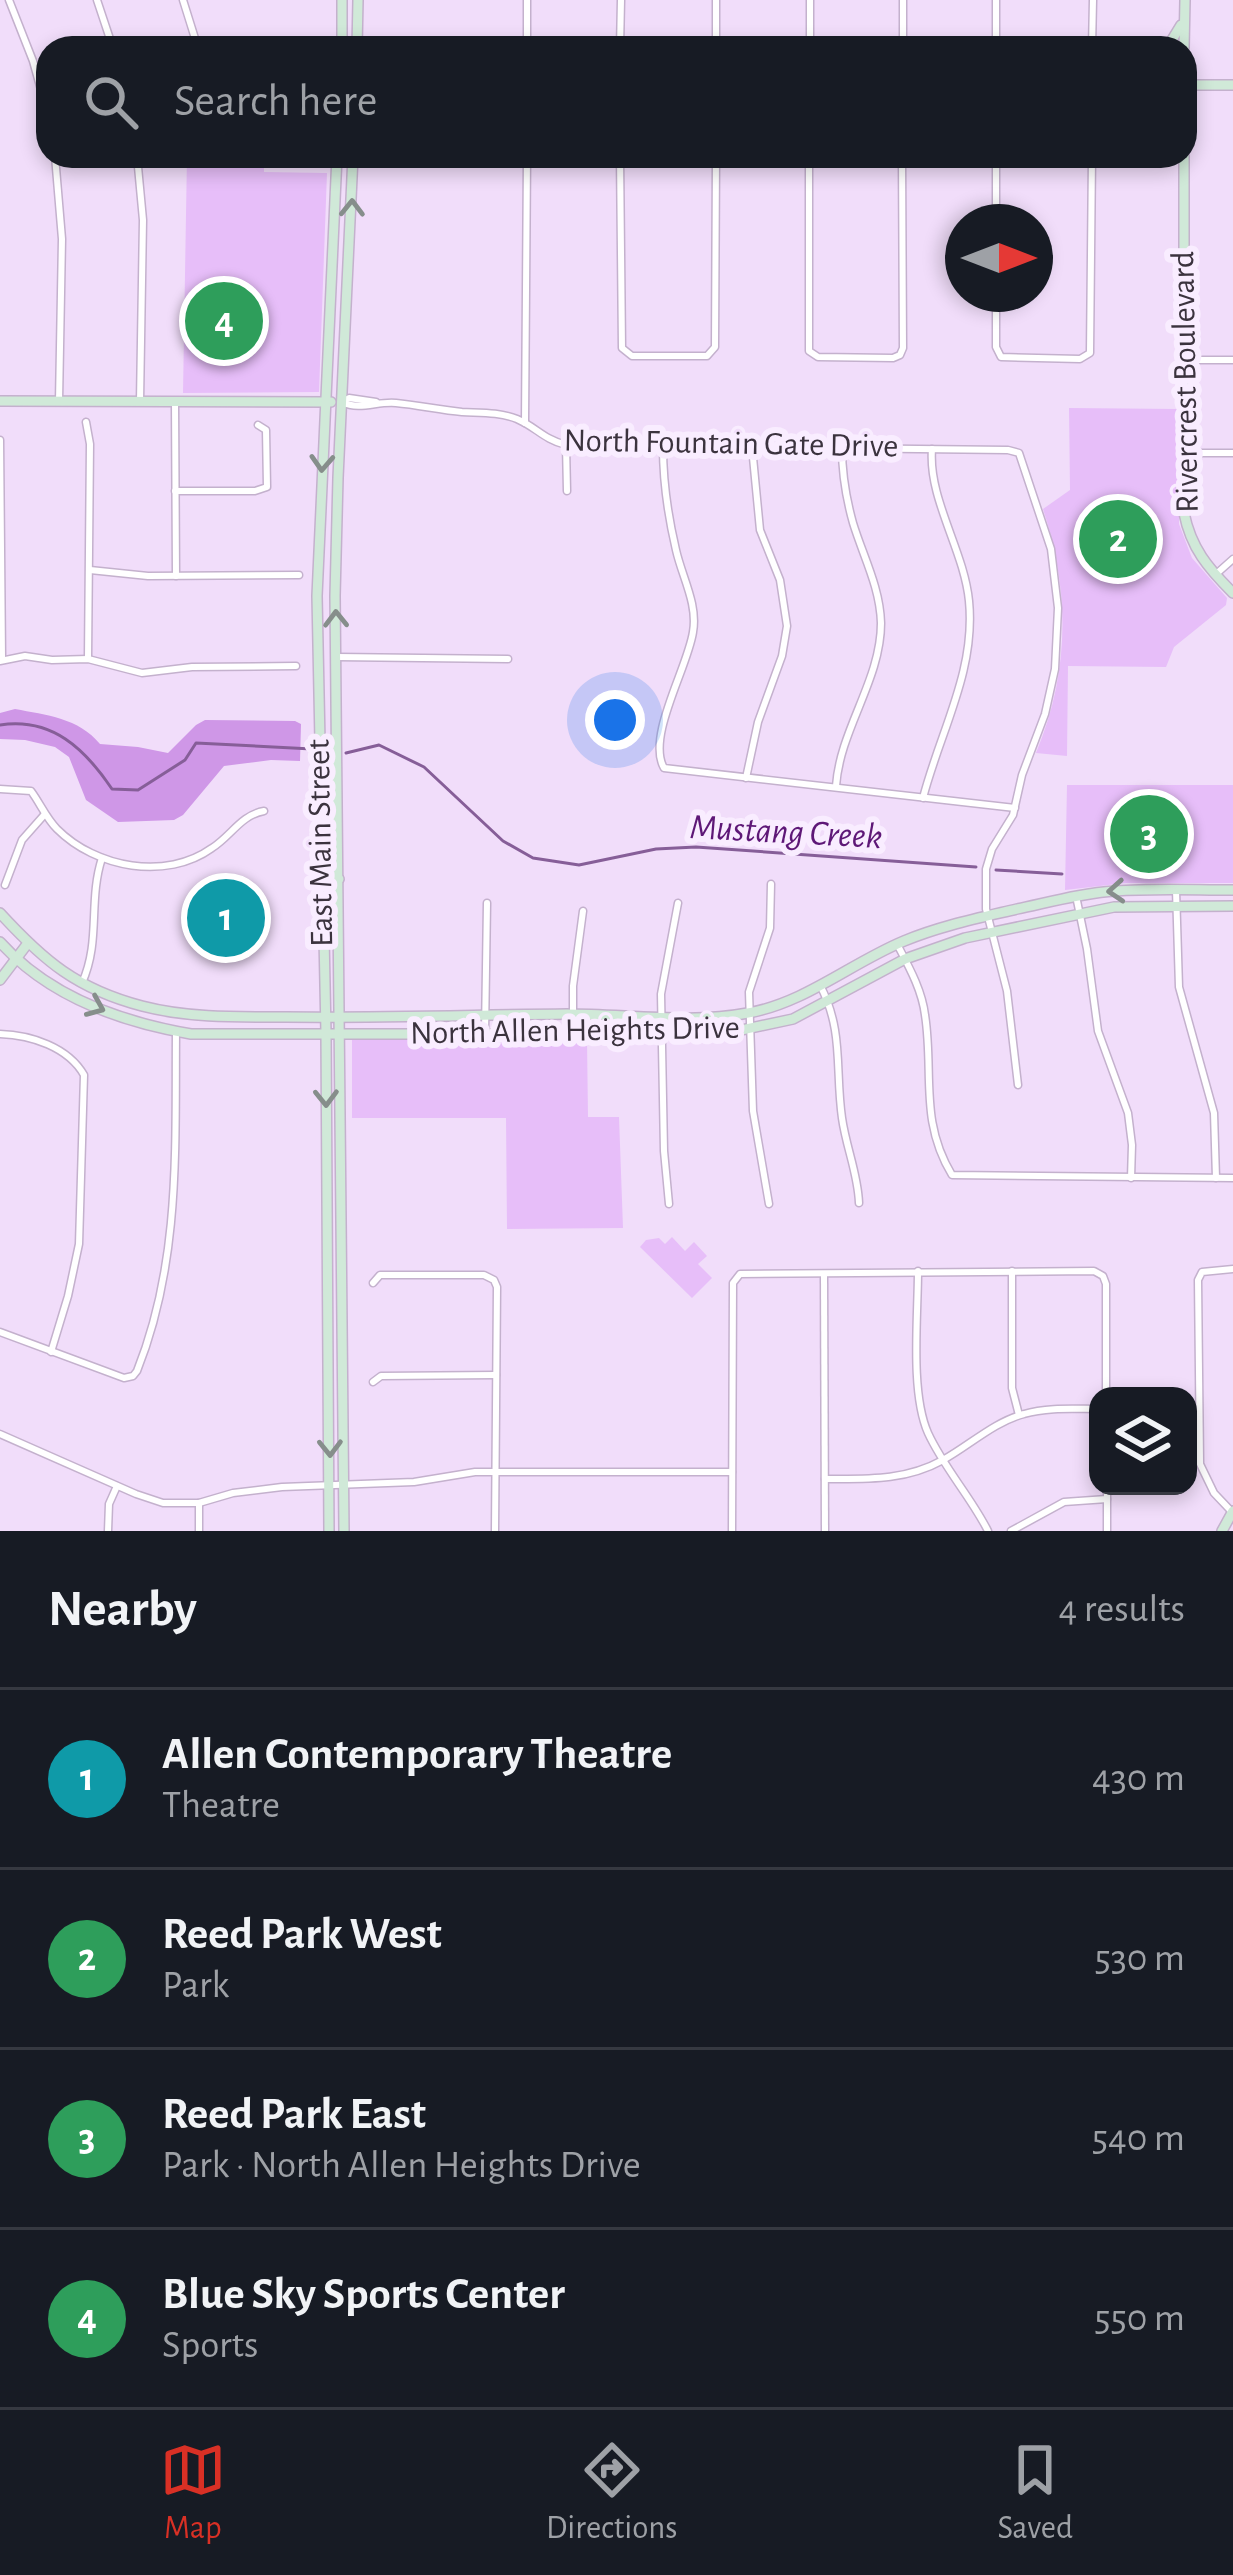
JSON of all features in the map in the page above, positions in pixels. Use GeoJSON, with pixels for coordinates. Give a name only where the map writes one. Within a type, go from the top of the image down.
{"type":"FeatureCollection","features":[{"type":"Feature","properties":{"kind":"main road"},"geometry":{"type":"LineString","coordinates":[[342,0],[342,36]]}},
{"type":"Feature","properties":{"kind":"main road"},"geometry":{"type":"LineString","coordinates":[[357,36],[358,0]]}},
{"type":"Feature","properties":{"kind":"main road"},"geometry":{"type":"LineString","coordinates":[[1184,36],[1185,0]]}},
{"type":"Feature","properties":{"kind":"main road"},"geometry":{"type":"LineString","coordinates":[[1173,36],[1185,14]]}},
{"type":"Feature","properties":{"kind":"main road"},"geometry":{"type":"LineString","coordinates":[[1197,85],[1233,86]]}},
{"type":"Feature","properties":{"kind":"main road","name":"East Main Street"},"geometry":{"type":"LineString","coordinates":[[329,1531],[317,596],[337,168]]}},
{"type":"Feature","properties":{"kind":"main road","name":"East Main Street"},"geometry":{"type":"LineString","coordinates":[[344,1531],[336,657],[338,478],[353,168]]}},
{"type":"Feature","properties":{"kind":"main road","name":"Rivercrest Boulevard"},"geometry":{"type":"LineString","coordinates":[[1184,168],[1184,513],[1200,558],[1233,593]]}},
{"type":"Feature","properties":{"kind":"main road"},"geometry":{"type":"LineString","coordinates":[[334,259],[350,259]]}},
{"type":"Feature","properties":{"kind":"main road"},"geometry":{"type":"LineString","coordinates":[[0,400],[342,402]]}},
{"type":"Feature","properties":{"kind":"main road"},"geometry":{"type":"LineString","coordinates":[[320,799],[329,824],[330,869],[339,878]]}},
{"type":"Feature","properties":{"kind":"main road"},"geometry":{"type":"LineString","coordinates":[[322,878],[332,886],[333,930],[339,947]]}},
{"type":"Feature","properties":{"kind":"main road","name":"North Allen Heights Drive"},"geometry":{"type":"LineString","coordinates":[[0,913],[38,953],[82,982],[118,998],[178,1013],[325,1018],[662,1016],[749,1013],[773,1007],[928,932],[1076,896],[1111,891],[1233,890]]}},
{"type":"Feature","properties":{"kind":"main road","name":"North Allen Heights Drive"},"geometry":{"type":"LineString","coordinates":[[0,942],[14,958],[85,1003],[133,1022],[176,1031],[662,1034],[750,1030],[790,1020],[905,959],[992,932],[1114,907],[1233,906]]}},
{"type":"Feature","properties":{"kind":"main road"},"geometry":{"type":"LineString","coordinates":[[0,980],[28,943]]}},
{"type":"Feature","properties":{"kind":"main road"},"geometry":{"type":"LineString","coordinates":[[176,1031],[178,1013]]}},
{"type":"Feature","properties":{"kind":"main road"},"geometry":{"type":"LineString","coordinates":[[327,1202],[341,1201]]}},
{"type":"Feature","properties":{"kind":"main road"},"geometry":{"type":"LineString","coordinates":[[328,1296],[337,1298],[343,1375]]}},
{"type":"Feature","properties":{"kind":"main road"},"geometry":{"type":"LineString","coordinates":[[1222,1531],[1233,1512]]}},
{"type":"Feature","properties":{"kind":"street"},"geometry":{"type":"LineString","coordinates":[[9,0],[36,72]]}},
{"type":"Feature","properties":{"kind":"street"},"geometry":{"type":"LineString","coordinates":[[97,0],[109,36]]}},
{"type":"Feature","properties":{"kind":"street"},"geometry":{"type":"LineString","coordinates":[[184,0],[194,36]]}},
{"type":"Feature","properties":{"kind":"street"},"geometry":{"type":"LineString","coordinates":[[527,0],[527,36]]}},
{"type":"Feature","properties":{"kind":"street"},"geometry":{"type":"LineString","coordinates":[[620,0],[620,36]]}},
{"type":"Feature","properties":{"kind":"street"},"geometry":{"type":"LineString","coordinates":[[716,0],[716,36]]}},
{"type":"Feature","properties":{"kind":"street"},"geometry":{"type":"LineString","coordinates":[[810,0],[810,36]]}},
{"type":"Feature","properties":{"kind":"street"},"geometry":{"type":"LineString","coordinates":[[903,0],[903,36]]}},
{"type":"Feature","properties":{"kind":"street"},"geometry":{"type":"LineString","coordinates":[[996,0],[996,36]]}},
{"type":"Feature","properties":{"kind":"street"},"geometry":{"type":"LineString","coordinates":[[1092,36],[1093,0]]}},
{"type":"Feature","properties":{"kind":"street"},"geometry":{"type":"LineString","coordinates":[[57,168],[62,239],[59,401]]}},
{"type":"Feature","properties":{"kind":"street"},"geometry":{"type":"LineString","coordinates":[[138,168],[143,220],[140,401]]}},
{"type":"Feature","properties":{"kind":"street"},"geometry":{"type":"LineString","coordinates":[[525,423],[527,168]]}},
{"type":"Feature","properties":{"kind":"street"},"geometry":{"type":"LineString","coordinates":[[620,168],[622,348],[632,356],[713,353],[716,168]]}},
{"type":"Feature","properties":{"kind":"street"},"geometry":{"type":"LineString","coordinates":[[809,168],[809,351],[818,357],[892,358],[903,349],[902,168]]}},
{"type":"Feature","properties":{"kind":"street"},"geometry":{"type":"LineString","coordinates":[[996,168],[996,204]]}},
{"type":"Feature","properties":{"kind":"street"},"geometry":{"type":"LineString","coordinates":[[996,312],[996,347],[1001,357],[1088,356],[1092,347],[1091,168]]}},
{"type":"Feature","properties":{"kind":"street"},"geometry":{"type":"LineString","coordinates":[[1184,360],[1233,360]]}},
{"type":"Feature","properties":{"kind":"street","name":"North Fountain Gate Drive"},"geometry":{"type":"LineString","coordinates":[[342,402],[367,398],[379,403],[492,412],[566,445],[1018,453],[1051,549],[1058,638],[1046,714],[1022,775],[1015,808]]}},
{"type":"Feature","properties":{"kind":"street"},"geometry":{"type":"LineString","coordinates":[[175,401],[176,576]]}},
{"type":"Feature","properties":{"kind":"street"},"geometry":{"type":"LineString","coordinates":[[86,422],[90,444],[88,659]]}},
{"type":"Feature","properties":{"kind":"street"},"geometry":{"type":"LineString","coordinates":[[175,491],[267,487],[266,430],[258,425]]}},
{"type":"Feature","properties":{"kind":"street"},"geometry":{"type":"LineString","coordinates":[[0,440],[1,660],[25,656],[88,659],[142,673],[184,667],[296,666]]}},
{"type":"Feature","properties":{"kind":"street"},"geometry":{"type":"LineString","coordinates":[[566,445],[567,491]]}},
{"type":"Feature","properties":{"kind":"street"},"geometry":{"type":"LineString","coordinates":[[663,447],[664,492],[694,620],[691,644],[670,701],[661,765],[667,770],[1015,808],[992,849],[985,886],[1018,1084]]}},
{"type":"Feature","properties":{"kind":"street"},"geometry":{"type":"LineString","coordinates":[[746,778],[787,626],[781,580],[760,530],[752,448]]}},
{"type":"Feature","properties":{"kind":"street"},"geometry":{"type":"LineString","coordinates":[[836,787],[846,739],[880,637],[877,592],[853,522],[842,448]]}},
{"type":"Feature","properties":{"kind":"street"},"geometry":{"type":"LineString","coordinates":[[923,798],[933,756],[962,683],[970,638],[965,571],[936,487],[932,449]]}},
{"type":"Feature","properties":{"kind":"street"},"geometry":{"type":"LineString","coordinates":[[1184,453],[1233,453]]}},
{"type":"Feature","properties":{"kind":"street"},"geometry":{"type":"LineString","coordinates":[[1215,575],[1233,559]]}},
{"type":"Feature","properties":{"kind":"street"},"geometry":{"type":"LineString","coordinates":[[90,570],[148,576],[299,574]]}},
{"type":"Feature","properties":{"kind":"street"},"geometry":{"type":"LineString","coordinates":[[336,657],[508,659]]}},
{"type":"Feature","properties":{"kind":"street"},"geometry":{"type":"LineString","coordinates":[[0,789],[31,791],[58,830],[74,843],[102,858],[133,866],[177,863],[211,850],[247,817],[264,811]]}},
{"type":"Feature","properties":{"kind":"street"},"geometry":{"type":"LineString","coordinates":[[5,885],[22,840],[45,814]]}},
{"type":"Feature","properties":{"kind":"street"},"geometry":{"type":"LineString","coordinates":[[82,982],[92,957],[94,884],[102,858]]}},
{"type":"Feature","properties":{"kind":"street"},"geometry":{"type":"LineString","coordinates":[[769,1204],[755,1137],[749,992],[770,928],[771,884]]}},
{"type":"Feature","properties":{"kind":"street"},"geometry":{"type":"LineString","coordinates":[[1176,890],[1179,987],[1214,1112],[1216,1178]]}},
{"type":"Feature","properties":{"kind":"street"},"geometry":{"type":"LineString","coordinates":[[1076,896],[1098,1031],[1128,1113],[1131,1178]]}},
{"type":"Feature","properties":{"kind":"street"},"geometry":{"type":"LineString","coordinates":[[485,1033],[487,903]]}},
{"type":"Feature","properties":{"kind":"street"},"geometry":{"type":"LineString","coordinates":[[669,1204],[662,984],[677,903]]}},
{"type":"Feature","properties":{"kind":"street"},"geometry":{"type":"LineString","coordinates":[[573,1034],[583,911]]}},
{"type":"Feature","properties":{"kind":"street"},"geometry":{"type":"LineString","coordinates":[[897,944],[926,1015],[932,1126],[952,1175],[1233,1178]]}},
{"type":"Feature","properties":{"kind":"street"},"geometry":{"type":"LineString","coordinates":[[820,986],[836,1025],[842,1117],[860,1203]]}},
{"type":"Feature","properties":{"kind":"street"},"geometry":{"type":"LineString","coordinates":[[0,1333],[124,1378],[133,1376],[163,1285],[172,1226],[176,1031]]}},
{"type":"Feature","properties":{"kind":"street"},"geometry":{"type":"LineString","coordinates":[[0,1034],[39,1040],[70,1058],[84,1075],[79,1244],[51,1352]]}},
{"type":"Feature","properties":{"kind":"street"},"geometry":{"type":"LineString","coordinates":[[1233,1269],[1202,1271],[1198,1280],[1202,1471],[1214,1493],[1233,1512]]}},
{"type":"Feature","properties":{"kind":"street"},"geometry":{"type":"LineString","coordinates":[[919,1271],[919,1396],[927,1431],[988,1531]]}},
{"type":"Feature","properties":{"kind":"street"},"geometry":{"type":"LineString","coordinates":[[1012,1271],[1012,1388],[1019,1415]]}},
{"type":"Feature","properties":{"kind":"street"},"geometry":{"type":"LineString","coordinates":[[732,1531],[734,1279],[743,1274],[1094,1271],[1106,1284],[1106,1387]]}},
{"type":"Feature","properties":{"kind":"street"},"geometry":{"type":"LineString","coordinates":[[824,1274],[825,1531]]}},
{"type":"Feature","properties":{"kind":"street"},"geometry":{"type":"LineString","coordinates":[[373,1283],[380,1275],[484,1275],[494,1280],[495,1531]]}},
{"type":"Feature","properties":{"kind":"street"},"geometry":{"type":"LineString","coordinates":[[373,1382],[381,1376],[496,1375]]}},
{"type":"Feature","properties":{"kind":"street"},"geometry":{"type":"LineString","coordinates":[[825,1479],[902,1476],[943,1460],[1019,1415],[1089,1408]]}},
{"type":"Feature","properties":{"kind":"street"},"geometry":{"type":"LineString","coordinates":[[0,1434],[163,1503],[199,1503],[266,1488],[394,1484],[495,1471],[732,1472]]}},
{"type":"Feature","properties":{"kind":"street"},"geometry":{"type":"LineString","coordinates":[[108,1531],[109,1504],[117,1486]]}},
{"type":"Feature","properties":{"kind":"street"},"geometry":{"type":"LineString","coordinates":[[1107,1495],[1107,1531]]}},
{"type":"Feature","properties":{"kind":"street"},"geometry":{"type":"LineString","coordinates":[[1011,1531],[1064,1502],[1107,1499]]}},
{"type":"Feature","properties":{"kind":"street"},"geometry":{"type":"LineString","coordinates":[[199,1503],[199,1531]]}},
{"type":"Feature","properties":{"kind":"shaded area"},"geometry":{"type":"Polygon","coordinates":[[[187,168],[327,173],[319,392],[183,393],[187,168]]]}},
{"type":"Feature","properties":{"kind":"shaded area"},"geometry":{"type":"Polygon","coordinates":[[[1069,408],[1178,409],[1179,524],[1192,558],[1227,598],[1226,605],[1174,647],[1166,667],[1068,666],[1067,756],[1036,753],[1055,692],[1062,631],[1058,570],[1043,509],[1070,490],[1069,408]]]}},
{"type":"Feature","properties":{"kind":"shaded area"},"geometry":{"type":"Polygon","coordinates":[[[15,709],[72,723],[100,744],[168,753],[205,720],[295,721],[301,724],[300,761],[224,766],[174,820],[118,822],[86,800],[69,757],[55,747],[0,739],[0,713],[15,709]]]}},
{"type":"Feature","properties":{"kind":"shaded area"},"geometry":{"type":"Polygon","coordinates":[[[1067,785],[1233,785],[1233,883],[1126,883],[1065,890],[1067,785]]]}},
{"type":"Feature","properties":{"kind":"shaded area"},"geometry":{"type":"Polygon","coordinates":[[[352,1040],[587,1040],[588,1117],[619,1117],[623,1228],[507,1229],[506,1118],[352,1118],[352,1040]]]}},
{"type":"Feature","properties":{"kind":"shaded area"},"geometry":{"type":"Polygon","coordinates":[[[672,1237],[685,1251],[694,1242],[707,1256],[698,1264],[712,1278],[692,1298],[640,1247],[646,1240],[659,1238],[665,1244],[672,1237]]]}},
{"type":"Feature","properties":{"kind":"waterway","name":"Mustang Creek"},"geometry":{"type":"LineString","coordinates":[[0,725],[51,731],[78,749],[112,789],[138,790],[185,760],[196,743],[312,749]]}},
{"type":"Feature","properties":{"kind":"waterway","name":"Mustang Creek"},"geometry":{"type":"LineString","coordinates":[[346,753],[379,745],[424,767],[503,841],[533,858],[579,865],[656,849],[696,847],[976,867]]}},
{"type":"Feature","properties":{"kind":"waterway","name":"Mustang Creek"},"geometry":{"type":"LineString","coordinates":[[996,870],[1062,874]]}},
{"type":"Feature","properties":{"kind":"place","name":"Blue Sky Sports Center"},"geometry":{"type":"Point","coordinates":[224,321]}},
{"type":"Feature","properties":{"kind":"place","name":"Reed Park West"},"geometry":{"type":"Point","coordinates":[1118,539]}},
{"type":"Feature","properties":{"kind":"place","name":"Reed Park East"},"geometry":{"type":"Point","coordinates":[1149,834]}},
{"type":"Feature","properties":{"kind":"place","name":"Allen Contemporary Theatre"},"geometry":{"type":"Point","coordinates":[226,918]}}]}
